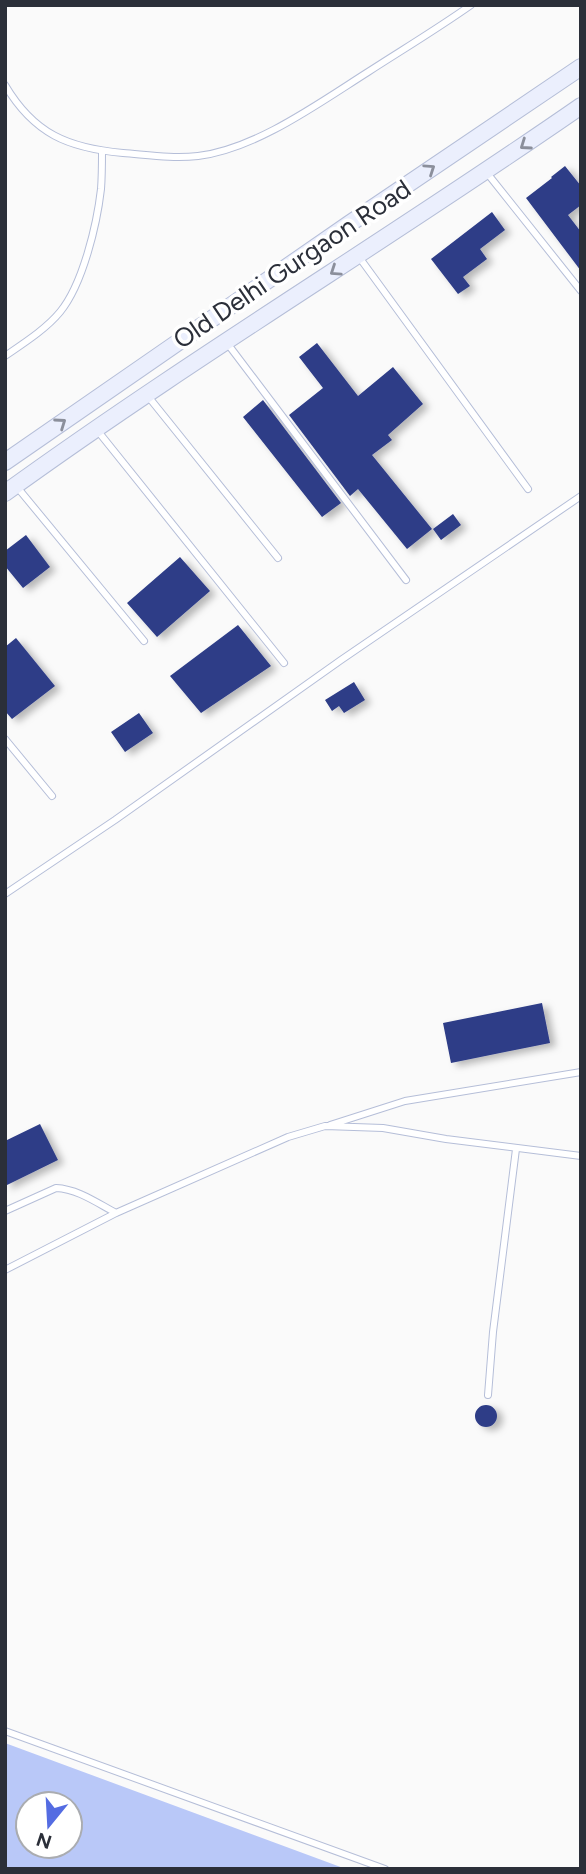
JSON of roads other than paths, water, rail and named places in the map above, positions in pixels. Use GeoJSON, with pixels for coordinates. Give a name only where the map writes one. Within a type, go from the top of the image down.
{"type":"FeatureCollection","features":[{"type":"Feature","properties":{"kind":"main road","name":"Old Delhi Gurgaon Road"},"geometry":{"type":"LineString","coordinates":[[5,462],[581,67]]}},
{"type":"Feature","properties":{"kind":"main road","name":"Old Delhi Gurgaon Road"},"geometry":{"type":"LineString","coordinates":[[10,489],[146,394],[486,172],[581,106]]}},
{"type":"Feature","properties":{"kind":"lane"},"geometry":{"type":"LineString","coordinates":[[5,85],[33,121],[50,134],[66,141],[102,151],[174,157],[198,156],[260,137],[321,102],[471,5]]}},
{"type":"Feature","properties":{"kind":"lane"},"geometry":{"type":"LineString","coordinates":[[5,356],[59,314],[77,282],[98,207],[102,151]]}},
{"type":"Feature","properties":{"kind":"lane"},"geometry":{"type":"LineString","coordinates":[[486,172],[581,291]]}},
{"type":"Feature","properties":{"kind":"lane"},"geometry":{"type":"LineString","coordinates":[[358,256],[528,489]]}},
{"type":"Feature","properties":{"kind":"lane"},"geometry":{"type":"LineString","coordinates":[[226,341],[406,580]]}},
{"type":"Feature","properties":{"kind":"lane"},"geometry":{"type":"LineString","coordinates":[[146,394],[278,558]]}},
{"type":"Feature","properties":{"kind":"lane"},"geometry":{"type":"LineString","coordinates":[[95,429],[284,663]]}},
{"type":"Feature","properties":{"kind":"lane"},"geometry":{"type":"LineString","coordinates":[[10,489],[144,641]]}},
{"type":"Feature","properties":{"kind":"lane"},"geometry":{"type":"LineString","coordinates":[[5,894],[581,496]]}},
{"type":"Feature","properties":{"kind":"lane"},"geometry":{"type":"LineString","coordinates":[[5,739],[52,796]]}},
{"type":"Feature","properties":{"kind":"lane"},"geometry":{"type":"LineString","coordinates":[[5,1269],[116,1213],[288,1138],[405,1101],[581,1072]]}},
{"type":"Feature","properties":{"kind":"lane"},"geometry":{"type":"LineString","coordinates":[[325,1126],[383,1128],[516,1149],[581,1156]]}},
{"type":"Feature","properties":{"kind":"lane"},"geometry":{"type":"LineString","coordinates":[[488,1395],[492,1332],[516,1149]]}},
{"type":"Feature","properties":{"kind":"lane"},"geometry":{"type":"LineString","coordinates":[[5,1211],[55,1188],[64,1188],[74,1190],[116,1213]]}},
{"type":"Feature","properties":{"kind":"lane"},"geometry":{"type":"LineString","coordinates":[[5,1731],[386,1869]]}}]}
